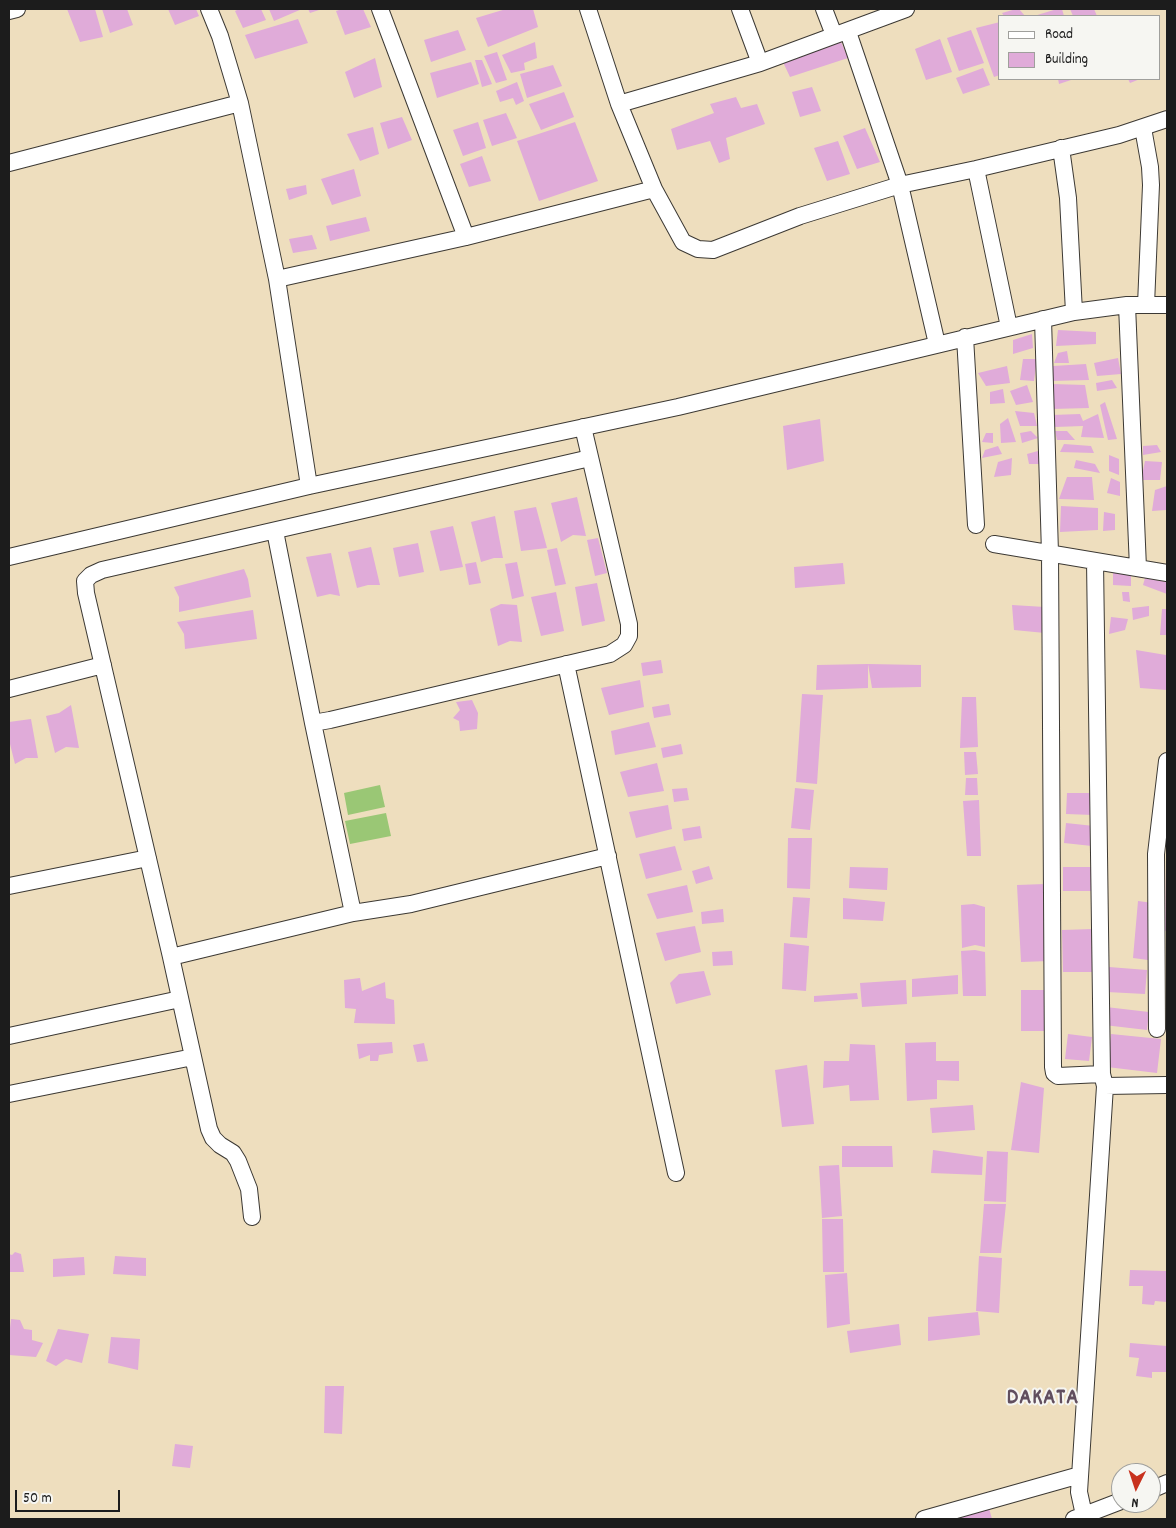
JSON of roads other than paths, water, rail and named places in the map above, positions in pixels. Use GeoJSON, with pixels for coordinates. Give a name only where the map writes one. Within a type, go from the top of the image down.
{"type":"FeatureCollection","features":[{"type":"Feature","properties":{"kind":"street"},"geometry":{"type":"LineString","coordinates":[[9,12],[17,9]]}},
{"type":"Feature","properties":{"kind":"street"},"geometry":{"type":"LineString","coordinates":[[209,9],[220,36],[240,103],[276,279],[309,486]]}},
{"type":"Feature","properties":{"kind":"street"},"geometry":{"type":"LineString","coordinates":[[380,9],[466,237]]}},
{"type":"Feature","properties":{"kind":"street"},"geometry":{"type":"LineString","coordinates":[[588,9],[619,104],[654,189],[683,242],[698,249],[713,250],[800,216],[900,185],[976,169],[1143,128],[1167,119]]}},
{"type":"Feature","properties":{"kind":"street"},"geometry":{"type":"LineString","coordinates":[[740,9],[760,62]]}},
{"type":"Feature","properties":{"kind":"street"},"geometry":{"type":"LineString","coordinates":[[824,9],[841,33],[900,185],[937,344]]}},
{"type":"Feature","properties":{"kind":"street"},"geometry":{"type":"LineString","coordinates":[[619,104],[760,62],[906,9]]}},
{"type":"Feature","properties":{"kind":"street"},"geometry":{"type":"LineString","coordinates":[[9,163],[240,103]]}},
{"type":"Feature","properties":{"kind":"street"},"geometry":{"type":"LineString","coordinates":[[1143,128],[1151,176],[1146,305]]}},
{"type":"Feature","properties":{"kind":"street"},"geometry":{"type":"LineString","coordinates":[[1061,148],[1068,198],[1074,312]]}},
{"type":"Feature","properties":{"kind":"street"},"geometry":{"type":"LineString","coordinates":[[976,169],[1009,327]]}},
{"type":"Feature","properties":{"kind":"street"},"geometry":{"type":"LineString","coordinates":[[276,279],[466,237],[654,189]]}},
{"type":"Feature","properties":{"kind":"street"},"geometry":{"type":"LineString","coordinates":[[1127,305],[1138,568]]}},
{"type":"Feature","properties":{"kind":"street"},"geometry":{"type":"LineString","coordinates":[[9,558],[309,486],[678,407],[1074,312],[1127,305],[1167,305]]}},
{"type":"Feature","properties":{"kind":"street"},"geometry":{"type":"LineString","coordinates":[[1043,319],[1050,553],[1053,1067],[1054,1073],[1058,1076],[1165,1089]]}},
{"type":"Feature","properties":{"kind":"street"},"geometry":{"type":"LineString","coordinates":[[965,338],[976,525]]}},
{"type":"Feature","properties":{"kind":"street"},"geometry":{"type":"LineString","coordinates":[[313,723],[610,654],[624,645],[629,636],[629,624],[583,427]]}},
{"type":"Feature","properties":{"kind":"street"},"geometry":{"type":"LineString","coordinates":[[252,1217],[249,1189],[238,1161],[233,1153],[213,1138],[209,1129],[86,593],[85,581],[90,575],[102,570],[590,458]]}},
{"type":"Feature","properties":{"kind":"street"},"geometry":{"type":"LineString","coordinates":[[275,531],[313,723],[354,913]]}},
{"type":"Feature","properties":{"kind":"street"},"geometry":{"type":"LineString","coordinates":[[994,544],[1167,573]]}},
{"type":"Feature","properties":{"kind":"street"},"geometry":{"type":"LineString","coordinates":[[1095,560],[1103,1080],[1079,1517],[1111,1505]]}},
{"type":"Feature","properties":{"kind":"street"},"geometry":{"type":"LineString","coordinates":[[566,664],[676,1173]]}},
{"type":"Feature","properties":{"kind":"street"},"geometry":{"type":"LineString","coordinates":[[9,689],[103,665]]}},
{"type":"Feature","properties":{"kind":"street"},"geometry":{"type":"LineString","coordinates":[[1156,1029],[1156,854],[1167,761]]}},
{"type":"Feature","properties":{"kind":"street"},"geometry":{"type":"LineString","coordinates":[[171,957],[354,913],[411,904],[608,856]]}},
{"type":"Feature","properties":{"kind":"street"},"geometry":{"type":"LineString","coordinates":[[9,886],[148,858]]}},
{"type":"Feature","properties":{"kind":"street"},"geometry":{"type":"LineString","coordinates":[[9,1036],[180,999]]}},
{"type":"Feature","properties":{"kind":"street"},"geometry":{"type":"LineString","coordinates":[[9,1094],[193,1057]]}},
{"type":"Feature","properties":{"kind":"street"},"geometry":{"type":"LineString","coordinates":[[924,1519],[1080,1475]]}},
{"type":"Feature","properties":{"kind":"district","name":"DAKATA"},"geometry":{"type":"Point","coordinates":[1043,1400]}}]}
